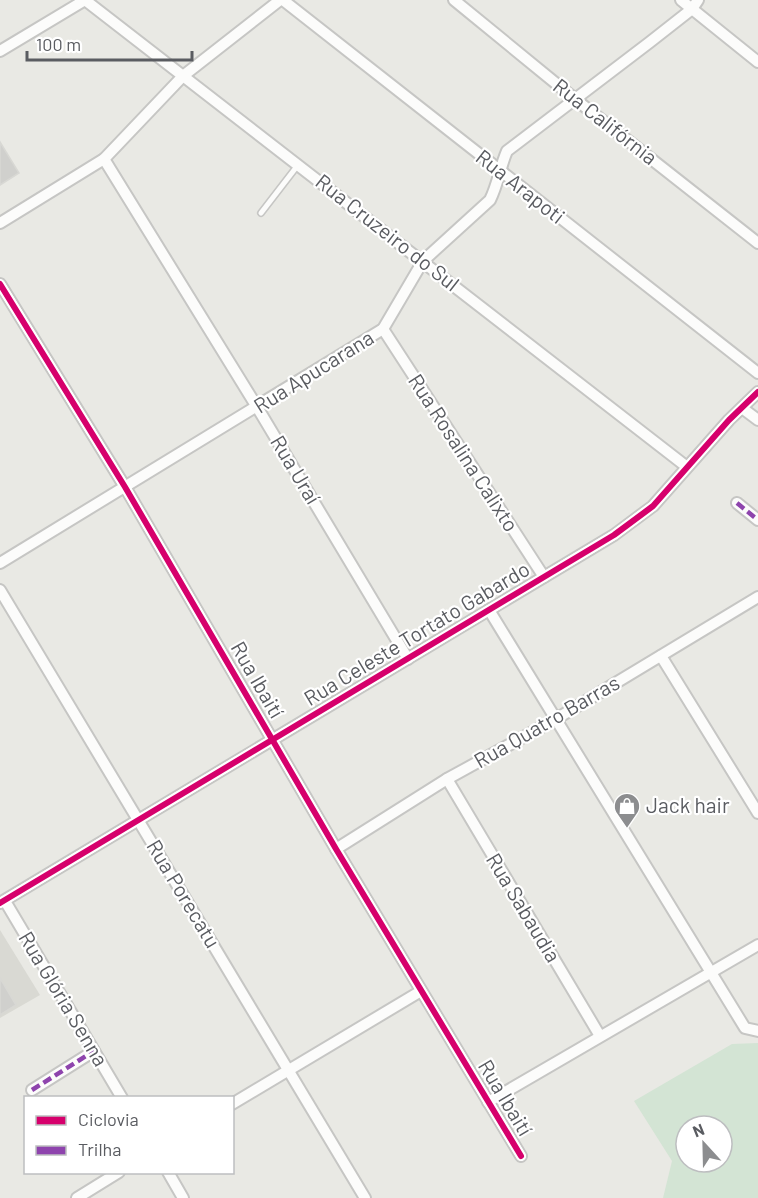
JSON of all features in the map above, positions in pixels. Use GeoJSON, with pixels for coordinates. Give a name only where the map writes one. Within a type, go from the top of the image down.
{"type":"FeatureCollection","features":[{"type":"Feature","properties":{"kind":"street"},"geometry":{"type":"LineString","coordinates":[[0,51],[85,0]]}},
{"type":"Feature","properties":{"kind":"street","name":"Rua Cruzeiro do Sul"},"geometry":{"type":"LineString","coordinates":[[85,0],[687,467]]}},
{"type":"Feature","properties":{"kind":"street"},"geometry":{"type":"LineString","coordinates":[[0,223],[104,159],[183,76],[281,0]]}},
{"type":"Feature","properties":{"kind":"street","name":"Rua Arapoti"},"geometry":{"type":"LineString","coordinates":[[281,0],[758,373]]}},
{"type":"Feature","properties":{"kind":"street","name":"Rua Califórnia"},"geometry":{"type":"LineString","coordinates":[[454,0],[758,243]]}},
{"type":"Feature","properties":{"kind":"street"},"geometry":{"type":"LineString","coordinates":[[681,0],[695,4],[758,62]]}},
{"type":"Feature","properties":{"kind":"street","name":"Rua Apucarana"},"geometry":{"type":"LineString","coordinates":[[0,563],[383,329],[423,261],[490,200],[496,187],[498,170],[507,151],[695,4]]}},
{"type":"Feature","properties":{"kind":"street","name":"Rua Uraí"},"geometry":{"type":"LineString","coordinates":[[104,159],[257,407],[408,659]]}},
{"type":"Feature","properties":{"kind":"street","name":"Rua Ibaití"},"geometry":{"type":"LineString","coordinates":[[0,284],[125,487],[336,849],[520,1156]]}},
{"type":"Feature","properties":{"kind":"street","name":"Rua Rosalina Calixto"},"geometry":{"type":"LineString","coordinates":[[383,329],[544,577]]}},
{"type":"Feature","properties":{"kind":"street","name":"Rua Celeste Tortato Gabardo"},"geometry":{"type":"LineString","coordinates":[[2,902],[614,535],[652,506],[758,392]]}},
{"type":"Feature","properties":{"kind":"street"},"geometry":{"type":"LineString","coordinates":[[742,408],[758,420]]}},
{"type":"Feature","properties":{"kind":"street"},"geometry":{"type":"LineString","coordinates":[[737,503],[758,520]]}},
{"type":"Feature","properties":{"kind":"street","name":"Rua Porecatu"},"geometry":{"type":"LineString","coordinates":[[0,590],[365,1198]]}},
{"type":"Feature","properties":{"kind":"street","name":"Rua Quatro Barras"},"geometry":{"type":"LineString","coordinates":[[336,849],[447,779],[556,719],[758,597]]}},
{"type":"Feature","properties":{"kind":"street"},"geometry":{"type":"LineString","coordinates":[[489,610],[745,1028],[758,1031]]}},
{"type":"Feature","properties":{"kind":"street"},"geometry":{"type":"LineString","coordinates":[[661,656],[758,813]]}},
{"type":"Feature","properties":{"kind":"street","name":"Rua Sabaudia"},"geometry":{"type":"LineString","coordinates":[[447,779],[600,1036]]}},
{"type":"Feature","properties":{"kind":"street","name":"Rua Glória Senna"},"geometry":{"type":"LineString","coordinates":[[2,902],[121,1096]]}},
{"type":"Feature","properties":{"kind":"street"},"geometry":{"type":"LineString","coordinates":[[488,1102],[758,945]]}},
{"type":"Feature","properties":{"kind":"street"},"geometry":{"type":"LineString","coordinates":[[234,1103],[421,991]]}},
{"type":"Feature","properties":{"kind":"street"},"geometry":{"type":"LineString","coordinates":[[32,1090],[94,1051]]}},
{"type":"Feature","properties":{"kind":"street"},"geometry":{"type":"LineString","coordinates":[[77,1198],[117,1174]]}},
{"type":"Feature","properties":{"kind":"street"},"geometry":{"type":"LineString","coordinates":[[169,1174],[183,1198]]}},
{"type":"Feature","properties":{"kind":"lane"},"geometry":{"type":"LineString","coordinates":[[261,213],[298,165]]}},
{"type":"Feature","properties":{"kind":"shaded area"},"geometry":{"type":"Polygon","coordinates":[[[0,930],[40,995],[0,1018],[0,930]]]}},
{"type":"Feature","properties":{"kind":"green space"},"geometry":{"type":"Polygon","coordinates":[[[758,1043],[758,1198],[663,1198],[672,1161],[634,1101],[732,1044],[758,1043]]]}},
{"type":"Feature","properties":{"kind":"building"},"geometry":{"type":"Polygon","coordinates":[[[0,142],[19,173],[0,185],[0,142]]]}},
{"type":"Feature","properties":{"kind":"building"},"geometry":{"type":"Polygon","coordinates":[[[0,978],[16,1005],[0,1015],[0,978]]]}},
{"type":"Feature","properties":{"kind":"marked path"},"geometry":{"type":"LineString","coordinates":[[737,503],[758,520]]}},
{"type":"Feature","properties":{"kind":"marked path"},"geometry":{"type":"LineString","coordinates":[[32,1090],[94,1051]]}},
{"type":"Feature","properties":{"kind":"cycle path"},"geometry":{"type":"LineString","coordinates":[[0,284],[125,487],[336,849],[521,1156]]}},
{"type":"Feature","properties":{"kind":"cycle path"},"geometry":{"type":"LineString","coordinates":[[0,903],[614,535],[653,506],[729,420],[758,392]]}},
{"type":"Feature","properties":{"kind":"place","name":"Jack hair"},"geometry":{"type":"Point","coordinates":[627,829]}}]}
